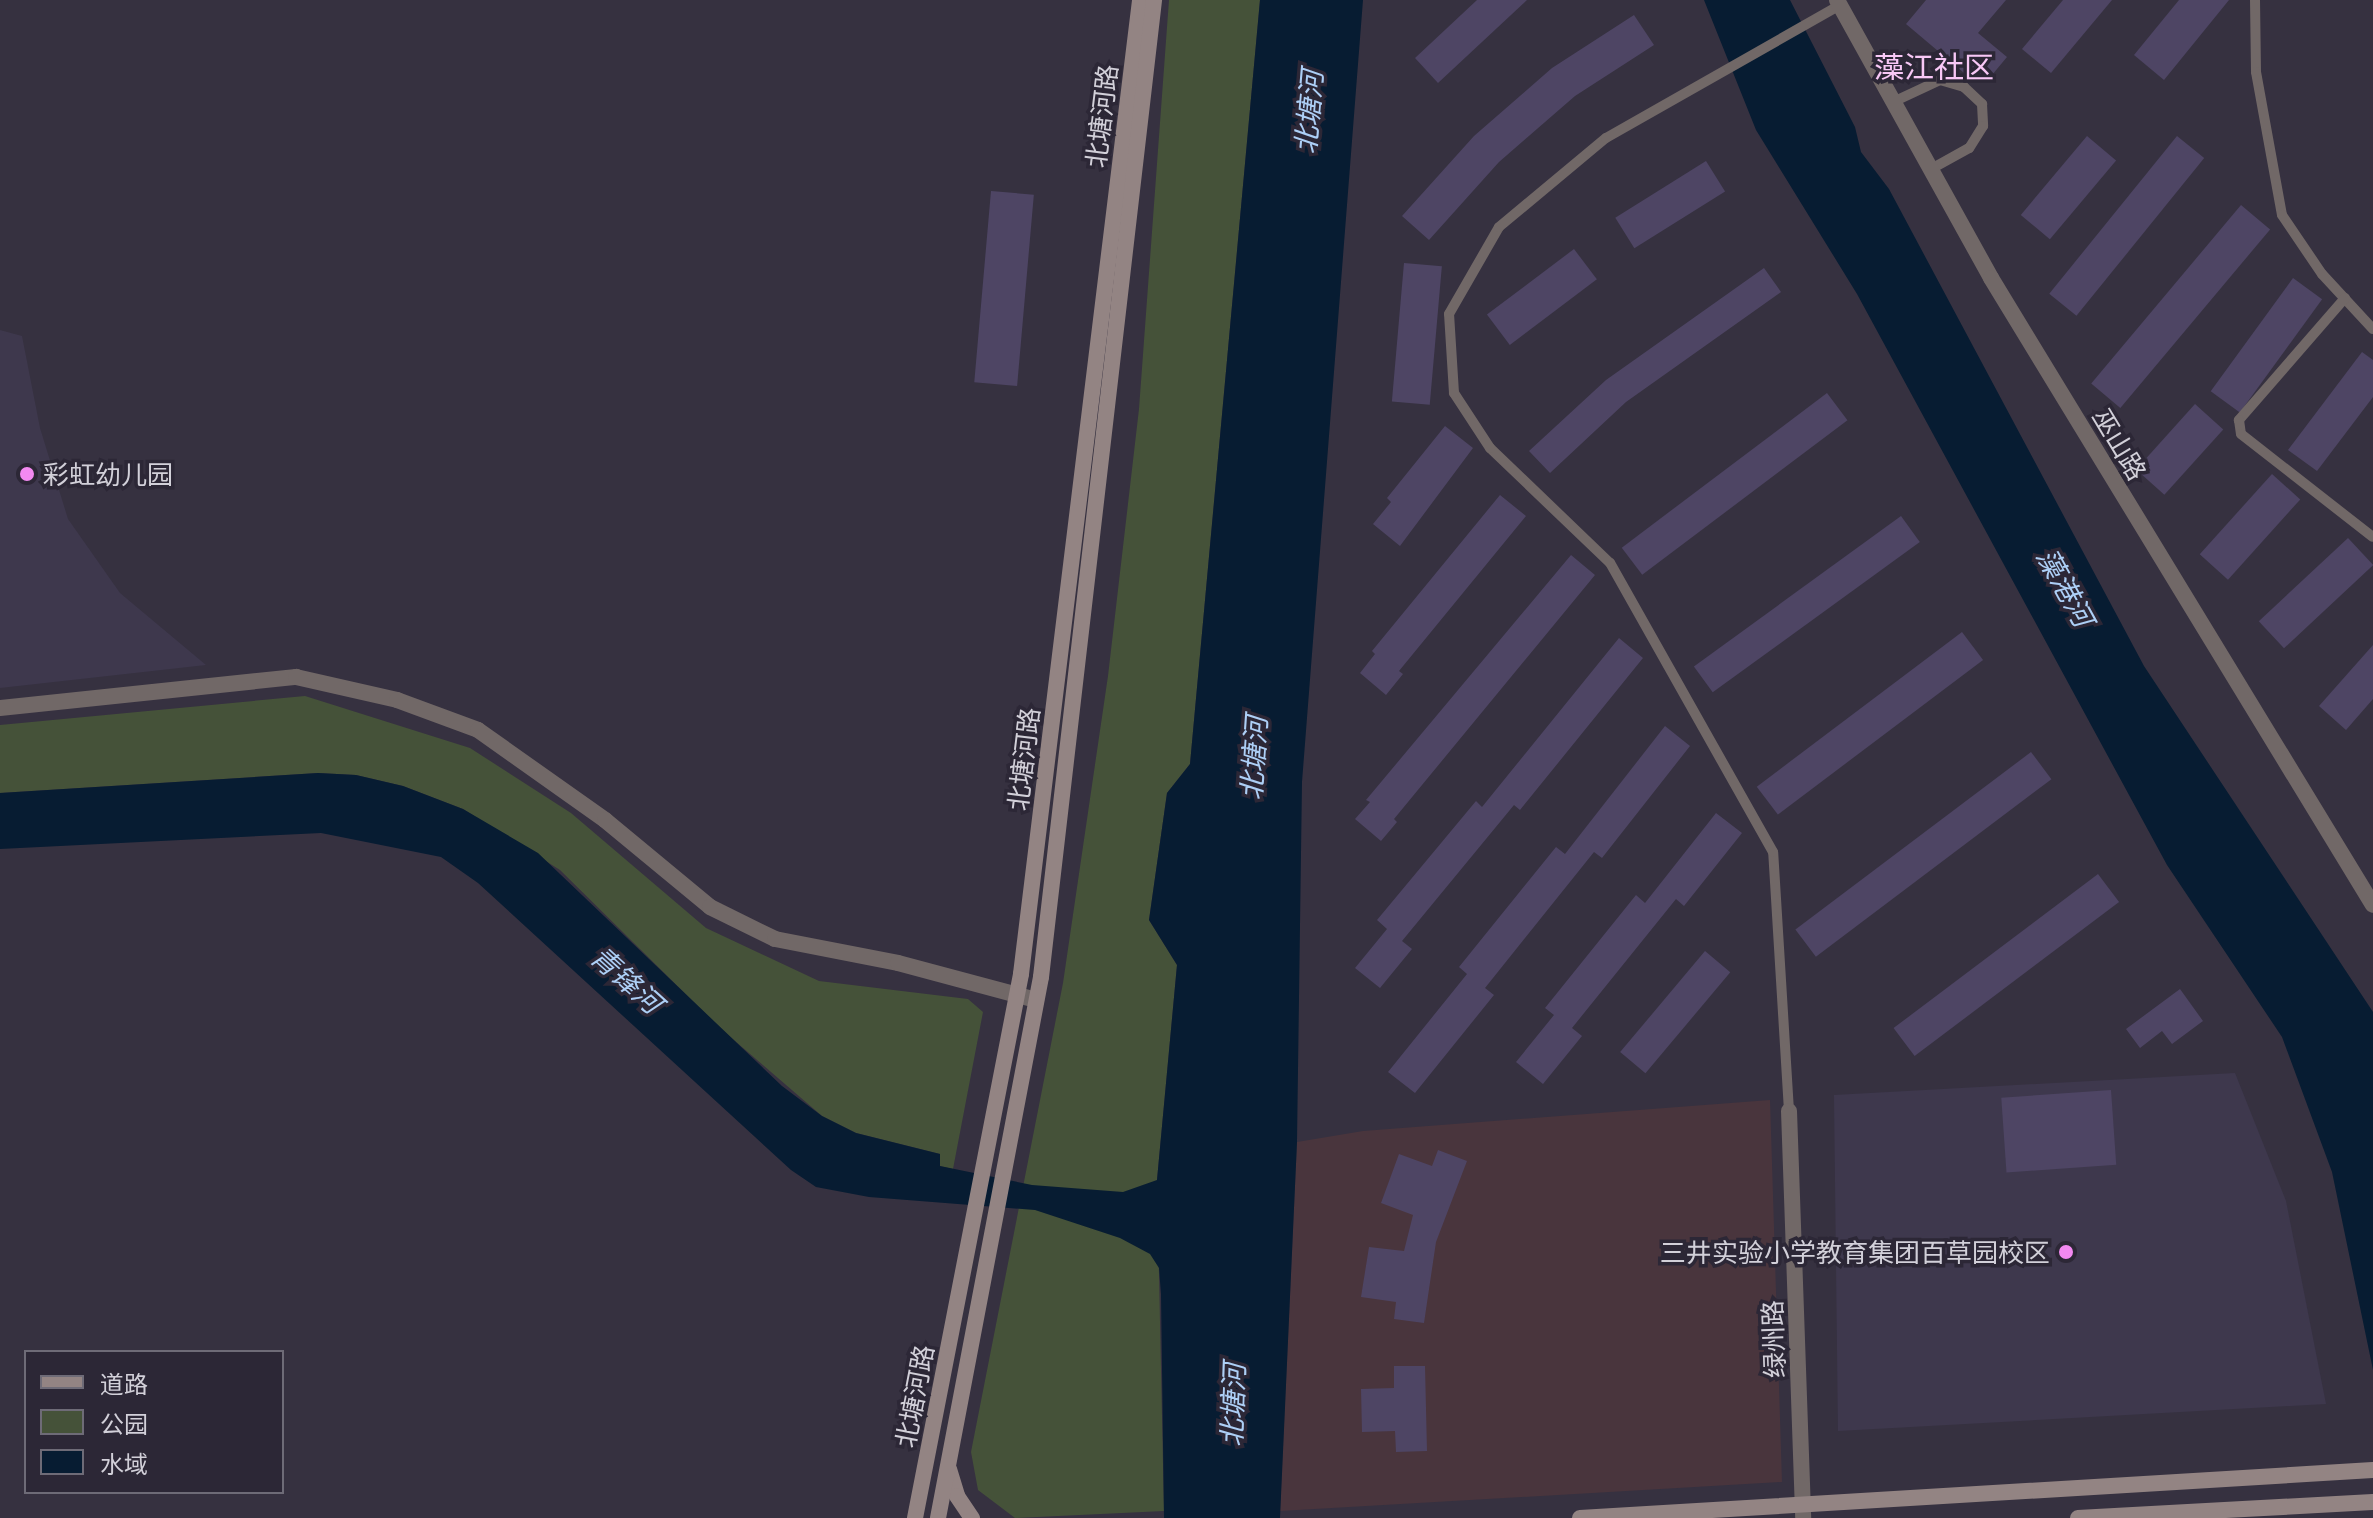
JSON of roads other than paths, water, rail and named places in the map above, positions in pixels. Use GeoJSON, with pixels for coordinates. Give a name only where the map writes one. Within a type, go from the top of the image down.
{"type":"FeatureCollection","features":[{"type":"Feature","properties":{"kind":"main road","name":"北塘河路"},"geometry":{"type":"LineString","coordinates":[[915,1518],[1016,995],[1140,0]]}},
{"type":"Feature","properties":{"kind":"main road","name":"北塘河路"},"geometry":{"type":"LineString","coordinates":[[938,1518],[1036,1000],[1154,0]]}},
{"type":"Feature","properties":{"kind":"main road"},"geometry":{"type":"LineString","coordinates":[[948,1466],[957,1496],[972,1518]]}},
{"type":"Feature","properties":{"kind":"main road"},"geometry":{"type":"LineString","coordinates":[[1580,1518],[1803,1510],[2373,1470]]}},
{"type":"Feature","properties":{"kind":"main road"},"geometry":{"type":"LineString","coordinates":[[2078,1518],[2373,1502]]}},
{"type":"Feature","properties":{"kind":"street","name":"巫山路"},"geometry":{"type":"LineString","coordinates":[[1838,3],[1999,291],[2373,905]]}},
{"type":"Feature","properties":{"kind":"street"},"geometry":{"type":"LineString","coordinates":[[0,708],[296,677],[397,700],[478,730],[605,820],[710,907],[775,939],[898,963],[1036,1000]]}},
{"type":"Feature","properties":{"kind":"street","name":"绿州路"},"geometry":{"type":"LineString","coordinates":[[1789,1111],[1803,1510]]}},
{"type":"Feature","properties":{"kind":"lane"},"geometry":{"type":"LineString","coordinates":[[2255,0],[2256,72],[2282,215],[2345,298],[2373,329]]}},
{"type":"Feature","properties":{"kind":"lane"},"geometry":{"type":"LineString","coordinates":[[1789,1111],[1773,852],[1610,563],[1490,448],[1454,393],[1449,314],[1499,227],[1606,138],[1817,19],[1838,3]]}},
{"type":"Feature","properties":{"kind":"lane"},"geometry":{"type":"LineString","coordinates":[[1893,102],[1940,80],[1964,87],[1982,104],[1983,126],[1969,148],[1931,169]]}},
{"type":"Feature","properties":{"kind":"lane"},"geometry":{"type":"LineString","coordinates":[[2345,298],[2239,420],[2241,434],[2373,537]]}},
{"type":"Feature","properties":{"kind":"water"},"geometry":{"type":"Polygon","coordinates":[[[1260,0],[1363,0],[1302,782],[1297,1142],[1280,1518],[1164,1518],[1161,1294],[1159,1268],[1150,1254],[1120,1238],[1035,1210],[869,1197],[816,1187],[791,1170],[478,883],[441,857],[321,833],[0,849],[0,793],[318,773],[356,775],[403,786],[463,809],[538,853],[782,1086],[822,1116],[856,1133],[940,1154],[940,1166],[1032,1185],[1123,1192],[1157,1180],[1177,965],[1149,920],[1167,793],[1190,764],[1260,0]]]}},
{"type":"Feature","properties":{"kind":"water","name":"藻港河"},"geometry":{"type":"Polygon","coordinates":[[[1704,0],[1790,0],[1855,127],[1861,152],[1889,189],[2144,666],[2373,1012],[2373,1370],[2332,1172],[2282,1037],[2167,865],[1857,294],[1756,130],[1704,0]]]}},
{"type":"Feature","properties":{"kind":"place","name":"彩虹幼儿园"},"geometry":{"type":"Point","coordinates":[27,474]}},
{"type":"Feature","properties":{"kind":"place","name":"三井实验小学教育集团百草园校区"},"geometry":{"type":"Point","coordinates":[2066,1252]}},
{"type":"Feature","properties":{"kind":"district","name":"藻江社区"},"geometry":{"type":"Point","coordinates":[1934,66]}},
{"type":"Feature","properties":{"kind":"water label","name":"北塘河"},"geometry":{"type":"Point","coordinates":[1308,112]}},
{"type":"Feature","properties":{"kind":"water label","name":"北塘河"},"geometry":{"type":"Point","coordinates":[1253,758]}},
{"type":"Feature","properties":{"kind":"water label","name":"青锋河"},"geometry":{"type":"Point","coordinates":[627,979]}},
{"type":"Feature","properties":{"kind":"water label","name":"北塘河"},"geometry":{"type":"Point","coordinates":[1232,1405]}}]}
